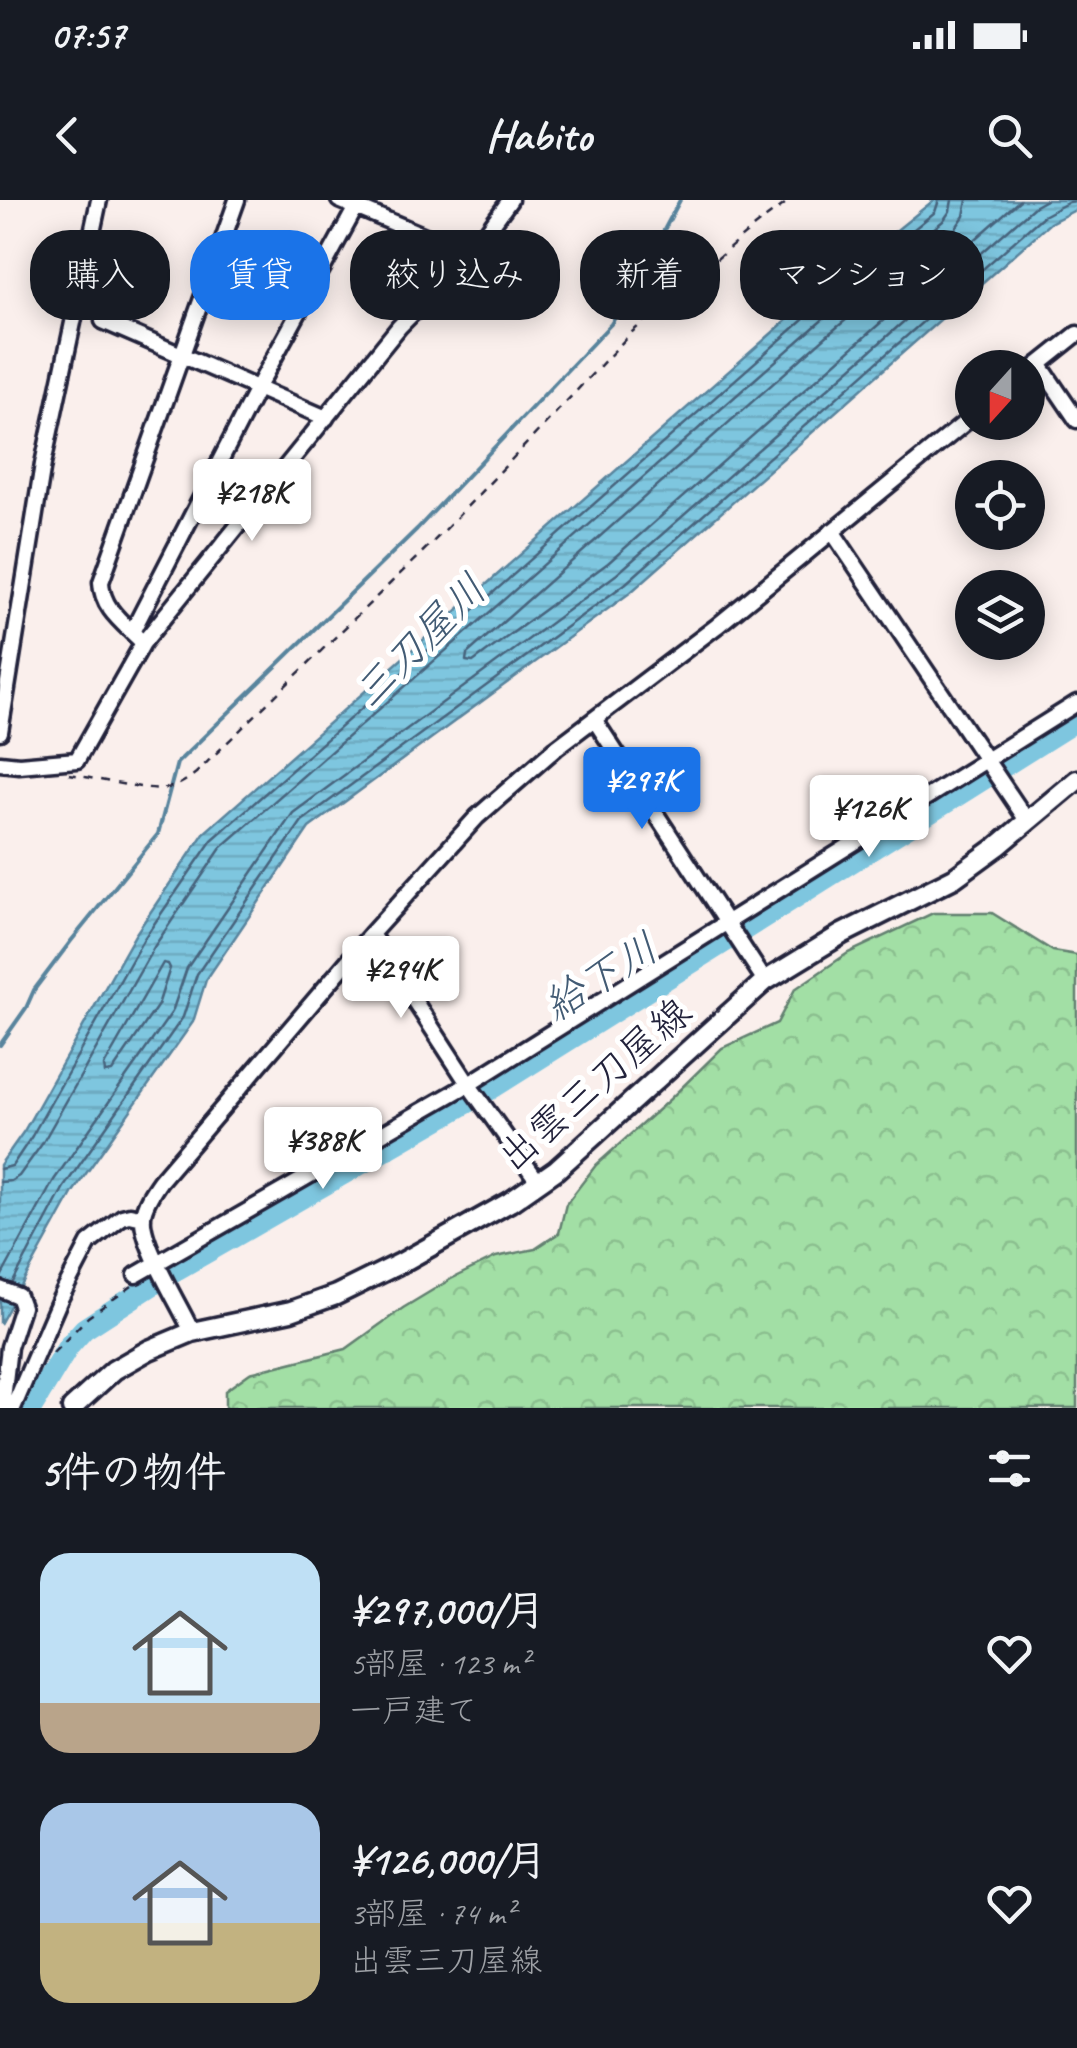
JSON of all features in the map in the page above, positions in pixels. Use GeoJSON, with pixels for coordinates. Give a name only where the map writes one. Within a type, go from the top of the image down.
{"type":"FeatureCollection","features":[{"type":"Feature","properties":{"kind":"main road","name":"出雲三刀屋線"},"geometry":{"type":"LineString","coordinates":[[72,1408],[129,1360],[192,1332],[291,1311],[336,1295],[510,1202],[539,1183],[620,1114],[765,981],[842,934],[954,878],[1077,780]]}},
{"type":"Feature","properties":{"kind":"street"},"geometry":{"type":"LineString","coordinates":[[0,732],[43,464],[100,200]]}},
{"type":"Feature","properties":{"kind":"street"},"geometry":{"type":"LineString","coordinates":[[138,638],[101,596],[100,582],[237,200]]}},
{"type":"Feature","properties":{"kind":"street"},"geometry":{"type":"LineString","coordinates":[[339,200],[411,230]]}},
{"type":"Feature","properties":{"kind":"street"},"geometry":{"type":"LineString","coordinates":[[488,230],[510,200]]}},
{"type":"Feature","properties":{"kind":"street"},"geometry":{"type":"LineString","coordinates":[[0,763],[77,760],[258,389],[356,207]]}},
{"type":"Feature","properties":{"kind":"street"},"geometry":{"type":"LineString","coordinates":[[138,638],[406,320]]}},
{"type":"Feature","properties":{"kind":"street"},"geometry":{"type":"LineString","coordinates":[[103,321],[326,418]]}},
{"type":"Feature","properties":{"kind":"street"},"geometry":{"type":"LineString","coordinates":[[1045,359],[1077,334]]}},
{"type":"Feature","properties":{"kind":"street"},"geometry":{"type":"LineString","coordinates":[[1045,383],[1077,420]]}},
{"type":"Feature","properties":{"kind":"street"},"geometry":{"type":"LineString","coordinates":[[192,1332],[169,1285],[149,1268],[143,1218],[160,1181],[370,934],[477,817],[542,759],[717,626],[955,432]]}},
{"type":"Feature","properties":{"kind":"street"},"geometry":{"type":"LineString","coordinates":[[832,531],[1028,822]]}},
{"type":"Feature","properties":{"kind":"street"},"geometry":{"type":"LineString","coordinates":[[149,1268],[470,1086],[1077,703]]}},
{"type":"Feature","properties":{"kind":"street"},"geometry":{"type":"LineString","coordinates":[[594,719],[765,981]]}},
{"type":"Feature","properties":{"kind":"street"},"geometry":{"type":"LineString","coordinates":[[370,934],[539,1183]]}},
{"type":"Feature","properties":{"kind":"street"},"geometry":{"type":"LineString","coordinates":[[13,1408],[89,1242],[122,1217],[143,1218]]}},
{"type":"Feature","properties":{"kind":"street"},"geometry":{"type":"LineString","coordinates":[[0,1289],[18,1296],[22,1307],[9,1347],[2,1408]]}},
{"type":"Feature","properties":{"kind":"path"},"geometry":{"type":"LineString","coordinates":[[60,772],[152,788],[184,783],[444,531],[632,332],[790,200]]}},
{"type":"Feature","properties":{"kind":"path"},"geometry":{"type":"LineString","coordinates":[[53,1353],[88,1316],[140,1280],[149,1268]]}},
{"type":"Feature","properties":{"kind":"green space"},"geometry":{"type":"Polygon","coordinates":[[[933,913],[992,913],[1053,951],[1077,955],[1077,1408],[225,1408],[225,1391],[250,1373],[346,1349],[451,1279],[496,1257],[535,1249],[559,1233],[566,1204],[596,1165],[722,1048],[777,1023],[795,989],[848,953],[933,913]]]}},
{"type":"Feature","properties":{"kind":"water"},"geometry":{"type":"Polygon","coordinates":[[[934,200],[1077,200],[1077,209],[1050,223],[984,281],[984,230],[897,230],[934,200]]]}},
{"type":"Feature","properties":{"kind":"water"},"geometry":{"type":"Polygon","coordinates":[[[787,320],[940,320],[631,592],[309,828],[206,980],[193,1022],[73,1192],[0,1324],[0,1165],[24,1131],[135,935],[204,833],[787,320]]]}},
{"type":"Feature","properties":{"kind":"waterway"},"geometry":{"type":"LineString","coordinates":[[0,1045],[34,990],[158,834],[177,763],[417,529],[611,324],[680,200]]}},
{"type":"Feature","properties":{"kind":"waterway","name":"給下川"},"geometry":{"type":"LineString","coordinates":[[31,1408],[68,1347],[84,1329],[172,1272],[484,1093],[1077,720]]}},
{"type":"Feature","properties":{"kind":"water label","name":"三刀屋川"},"geometry":{"type":"Point","coordinates":[419,640]}}]}
